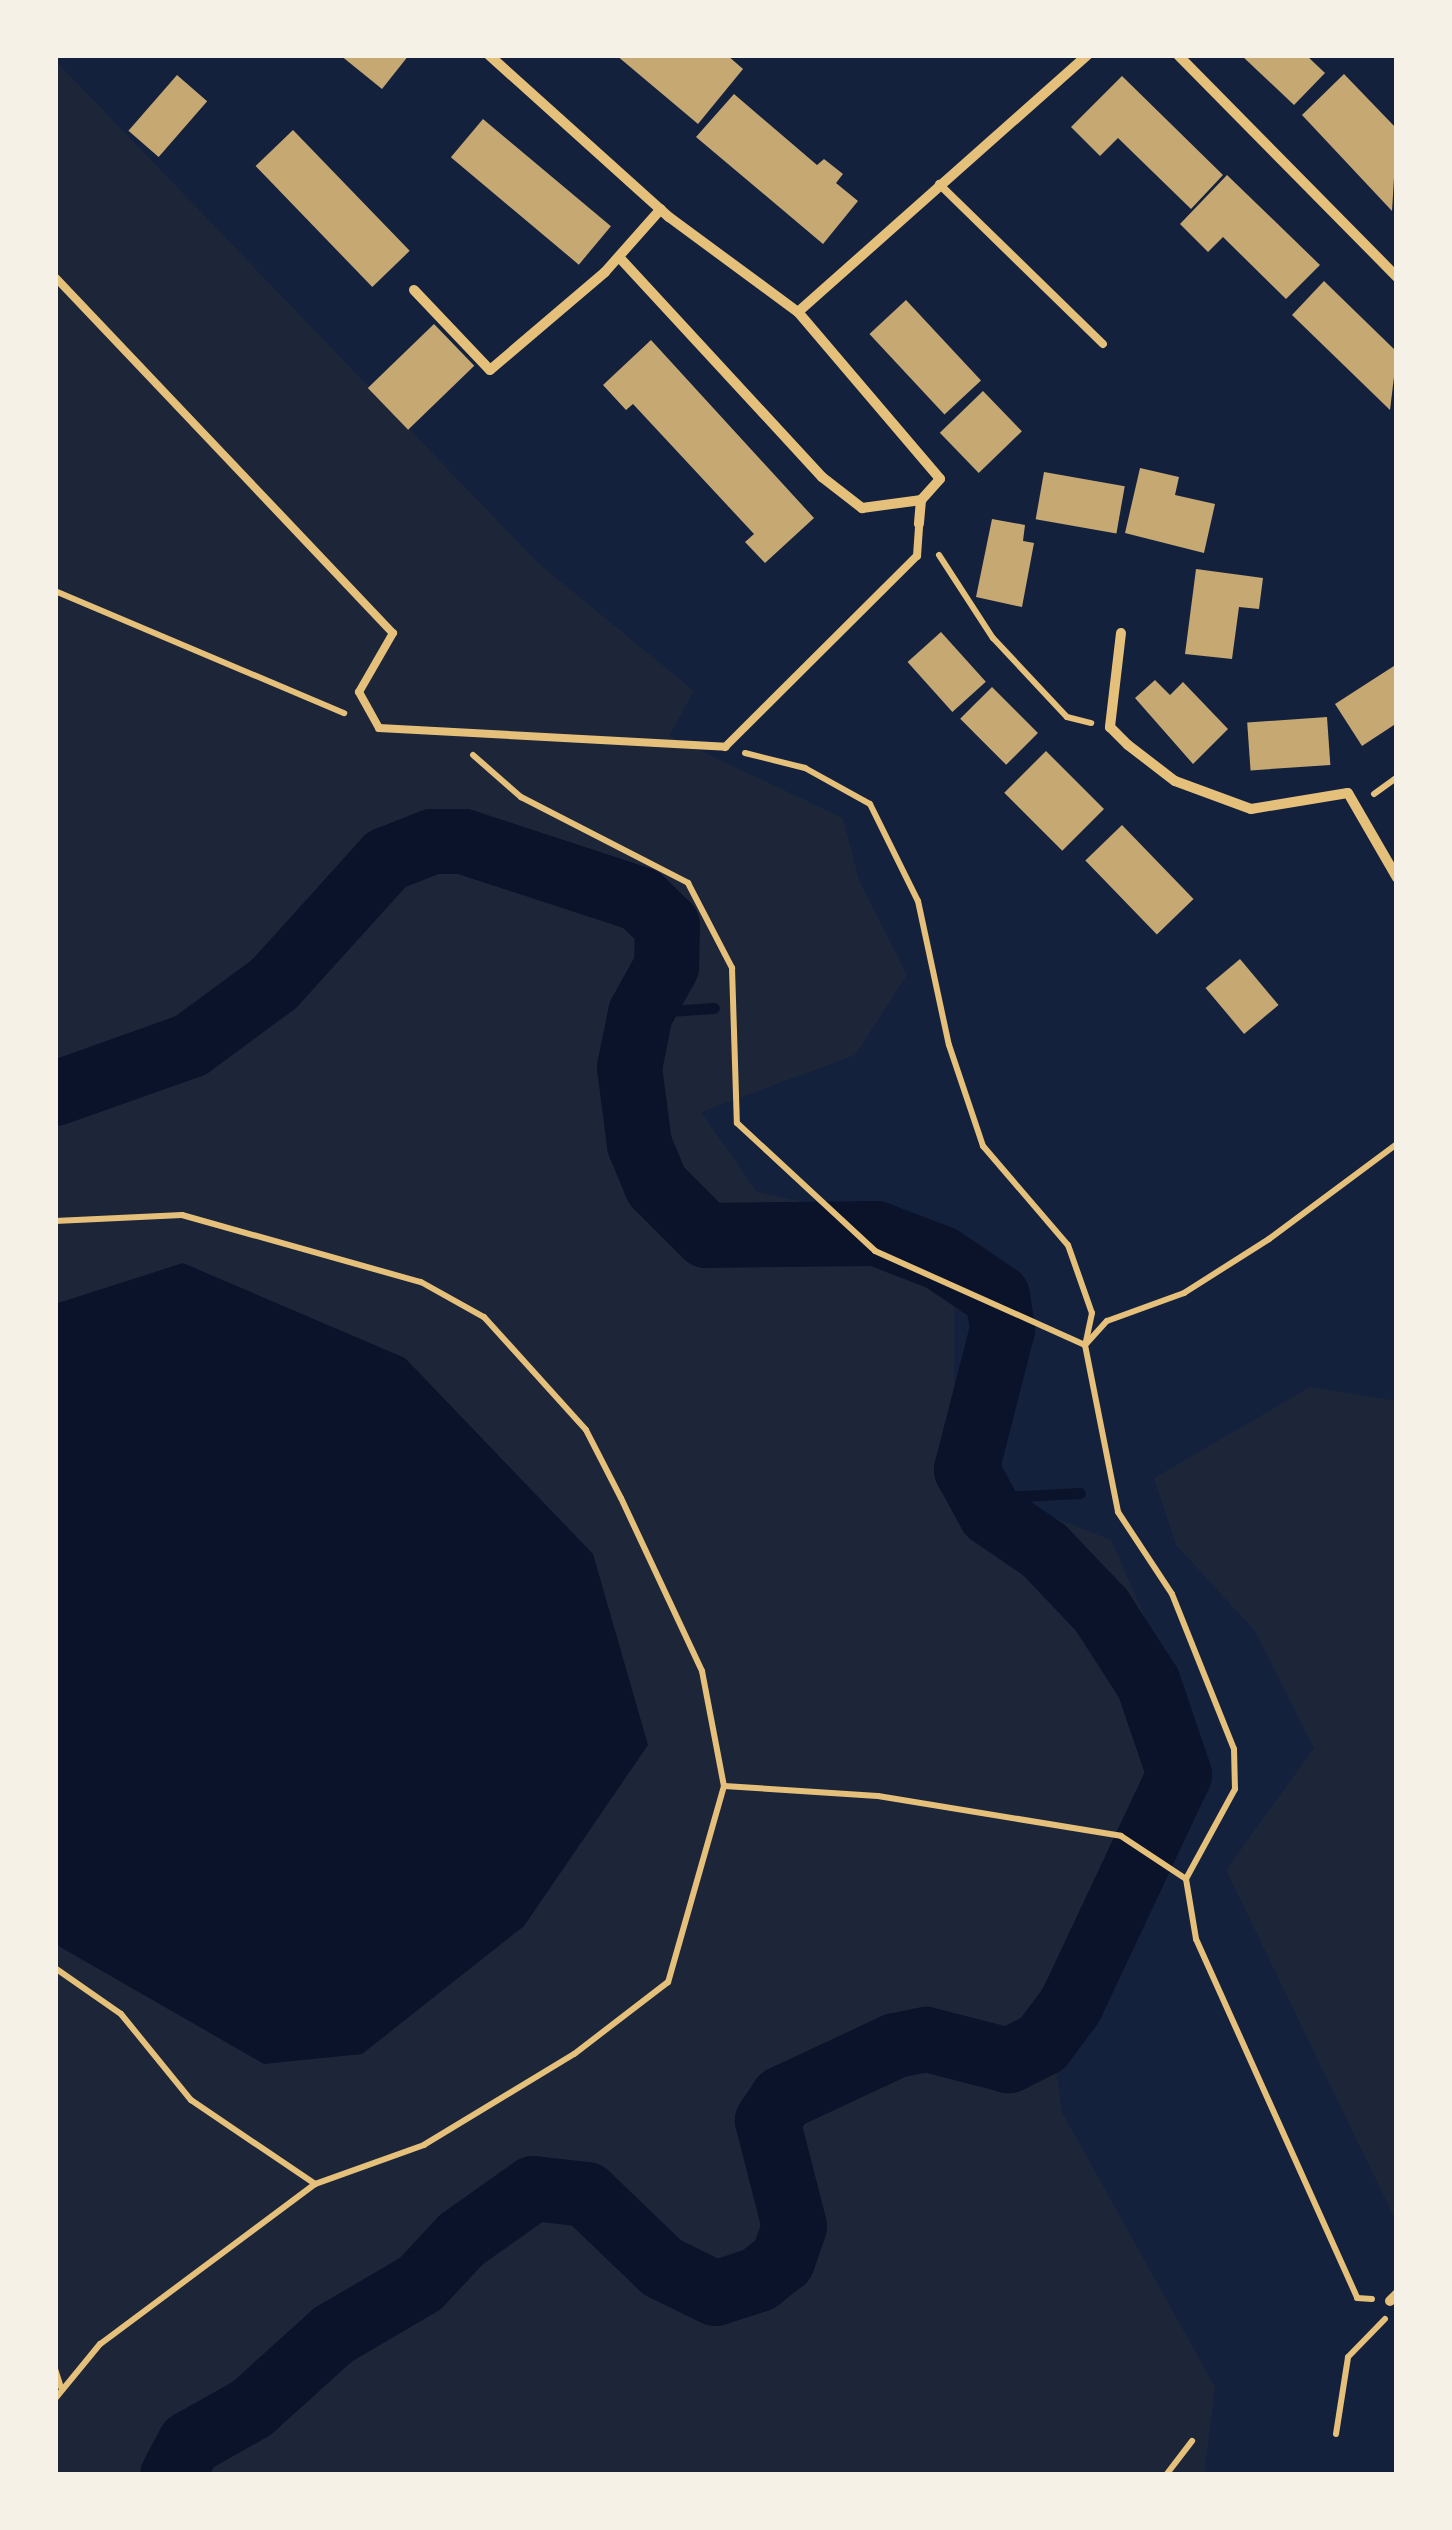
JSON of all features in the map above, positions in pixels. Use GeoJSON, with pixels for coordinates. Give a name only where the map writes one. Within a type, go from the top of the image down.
{"type":"FeatureCollection","features":[{"type":"Feature","properties":{"kind":"street"},"geometry":{"type":"LineString","coordinates":[[490,55],[660,209],[798,312],[940,478],[921,500],[919,524]]}},
{"type":"Feature","properties":{"kind":"street"},"geometry":{"type":"LineString","coordinates":[[798,312],[1087,55]]}},
{"type":"Feature","properties":{"kind":"street"},"geometry":{"type":"LineString","coordinates":[[1178,55],[1397,276]]}},
{"type":"Feature","properties":{"kind":"street"},"geometry":{"type":"LineString","coordinates":[[414,290],[490,370],[620,257],[660,209]]}},
{"type":"Feature","properties":{"kind":"street"},"geometry":{"type":"LineString","coordinates":[[620,257],[822,478],[862,508],[921,500]]}},
{"type":"Feature","properties":{"kind":"street"},"geometry":{"type":"LineString","coordinates":[[1121,634],[1110,728],[1175,781],[1251,809],[1348,793],[1397,878]]}},
{"type":"Feature","properties":{"kind":"lane"},"geometry":{"type":"LineString","coordinates":[[940,184],[1103,344]]}},
{"type":"Feature","properties":{"kind":"lane"},"geometry":{"type":"LineString","coordinates":[[55,277],[392,632],[359,692],[380,728],[450,736],[724,748],[917,556],[919,524]]}},
{"type":"Feature","properties":{"kind":"path"},"geometry":{"type":"LineString","coordinates":[[919,524],[994,638],[1067,717],[1110,728]]}},
{"type":"Feature","properties":{"kind":"path"},"geometry":{"type":"LineString","coordinates":[[55,591],[380,728]]}},
{"type":"Feature","properties":{"kind":"path"},"geometry":{"type":"LineString","coordinates":[[450,736],[522,797],[688,882],[732,968],[737,1123],[876,1251],[1085,1345]]}},
{"type":"Feature","properties":{"kind":"path"},"geometry":{"type":"LineString","coordinates":[[724,748],[805,768],[870,804],[918,901],[948,1045],[983,1146],[1068,1246],[1092,1313],[1085,1345],[1118,1512],[1172,1594],[1234,1749],[1234,1788],[1186,1878],[1196,1939],[1357,2298],[1394,2298],[1384,2327],[1348,2358],[1336,2434]]}},
{"type":"Feature","properties":{"kind":"path"},"geometry":{"type":"LineString","coordinates":[[1085,1345],[1107,1321],[1184,1293],[1269,1239],[1397,1144]]}},
{"type":"Feature","properties":{"kind":"path"},"geometry":{"type":"LineString","coordinates":[[55,1221],[182,1215],[421,1282],[484,1317],[586,1430],[621,1498],[702,1671],[724,1786],[668,1982],[574,2054],[424,2145],[315,2184],[100,2344],[55,2399]]}},
{"type":"Feature","properties":{"kind":"path"},"geometry":{"type":"LineString","coordinates":[[724,1786],[878,1796],[1122,1836],[1162,1867],[1186,1878]]}},
{"type":"Feature","properties":{"kind":"path"},"geometry":{"type":"LineString","coordinates":[[55,1968],[121,2014],[191,2100],[315,2184]]}},
{"type":"Feature","properties":{"kind":"path"},"geometry":{"type":"LineString","coordinates":[[55,2368],[61,2388]]}},
{"type":"Feature","properties":{"kind":"path"},"geometry":{"type":"LineString","coordinates":[[1166,2475],[1192,2442]]}},
{"type":"Feature","properties":{"kind":"shaded area"},"geometry":{"type":"Polygon","coordinates":[[[55,60],[538,563],[694,691],[669,736],[843,818],[859,880],[907,975],[855,1055],[701,1112],[757,1192],[955,1234],[954,1418],[992,1493],[1111,1540],[1158,1646],[1171,1773],[1046,1993],[1062,2112],[1215,2387],[1204,2475],[55,2475],[55,60]]]}},
{"type":"Feature","properties":{"kind":"shaded area"},"geometry":{"type":"Polygon","coordinates":[[[183,1263],[405,1358],[593,1554],[648,1745],[524,1926],[362,2054],[264,2064],[55,1944],[55,1304],[183,1263]]]}},
{"type":"Feature","properties":{"kind":"shaded area"},"geometry":{"type":"Polygon","coordinates":[[[1310,1387],[1397,1401],[1397,2223],[1226,1870],[1314,1748],[1255,1631],[1176,1545],[1154,1478],[1310,1387]]]}},
{"type":"Feature","properties":{"kind":"building"},"geometry":{"type":"Polygon","coordinates":[[[340,55],[409,55],[382,89],[340,55]]]}},
{"type":"Feature","properties":{"kind":"building"},"geometry":{"type":"Polygon","coordinates":[[[616,55],[727,55],[743,69],[698,124],[616,55]]]}},
{"type":"Feature","properties":{"kind":"building"},"geometry":{"type":"Polygon","coordinates":[[[1241,55],[1306,55],[1325,73],[1294,105],[1241,55]]]}},
{"type":"Feature","properties":{"kind":"building"},"geometry":{"type":"Polygon","coordinates":[[[1344,74],[1397,129],[1392,211],[1302,115],[1344,74]]]}},
{"type":"Feature","properties":{"kind":"building"},"geometry":{"type":"Polygon","coordinates":[[[177,75],[207,101],[159,157],[128,131],[177,75]]]}},
{"type":"Feature","properties":{"kind":"building"},"geometry":{"type":"Polygon","coordinates":[[[1122,76],[1223,175],[1191,209],[1118,138],[1100,156],[1071,127],[1122,76]]]}},
{"type":"Feature","properties":{"kind":"building"},"geometry":{"type":"Polygon","coordinates":[[[734,94],[817,165],[824,159],[843,174],[836,183],[858,201],[823,244],[696,137],[734,94]]]}},
{"type":"Feature","properties":{"kind":"building"},"geometry":{"type":"Polygon","coordinates":[[[483,119],[611,226],[579,265],[451,157],[483,119]]]}},
{"type":"Feature","properties":{"kind":"building"},"geometry":{"type":"Polygon","coordinates":[[[293,130],[410,251],[372,287],[256,166],[293,130]]]}},
{"type":"Feature","properties":{"kind":"building"},"geometry":{"type":"Polygon","coordinates":[[[1227,175],[1320,265],[1286,299],[1223,237],[1208,252],[1180,224],[1227,175]]]}},
{"type":"Feature","properties":{"kind":"building"},"geometry":{"type":"Polygon","coordinates":[[[1324,281],[1397,352],[1390,410],[1292,315],[1324,281]]]}},
{"type":"Feature","properties":{"kind":"building"},"geometry":{"type":"Polygon","coordinates":[[[906,300],[981,380],[944,415],[869,334],[906,300]]]}},
{"type":"Feature","properties":{"kind":"building"},"geometry":{"type":"Polygon","coordinates":[[[434,324],[474,366],[408,430],[368,388],[434,324]]]}},
{"type":"Feature","properties":{"kind":"building"},"geometry":{"type":"Polygon","coordinates":[[[651,340],[814,518],[765,563],[745,542],[754,534],[633,404],[626,410],[603,385],[651,340]]]}},
{"type":"Feature","properties":{"kind":"building"},"geometry":{"type":"Polygon","coordinates":[[[983,391],[1022,431],[979,473],[940,433],[983,391]]]}},
{"type":"Feature","properties":{"kind":"building"},"geometry":{"type":"Polygon","coordinates":[[[1140,468],[1179,477],[1175,495],[1215,504],[1204,553],[1125,533],[1140,468]]]}},
{"type":"Feature","properties":{"kind":"building"},"geometry":{"type":"Polygon","coordinates":[[[1044,472],[1125,486],[1116,534],[1036,519],[1044,472]]]}},
{"type":"Feature","properties":{"kind":"building"},"geometry":{"type":"Polygon","coordinates":[[[992,519],[1025,525],[1023,541],[1034,543],[1022,607],[976,597],[992,519]]]}},
{"type":"Feature","properties":{"kind":"building"},"geometry":{"type":"Polygon","coordinates":[[[1196,569],[1263,578],[1259,609],[1239,607],[1232,659],[1185,654],[1196,569]]]}},
{"type":"Feature","properties":{"kind":"building"},"geometry":{"type":"Polygon","coordinates":[[[941,632],[986,682],[952,712],[908,662],[941,632]]]}},
{"type":"Feature","properties":{"kind":"building"},"geometry":{"type":"Polygon","coordinates":[[[1397,664],[1397,723],[1362,746],[1335,704],[1397,664]]]}},
{"type":"Feature","properties":{"kind":"building"},"geometry":{"type":"Polygon","coordinates":[[[1155,680],[1170,695],[1183,682],[1228,729],[1193,764],[1135,698],[1155,680]]]}},
{"type":"Feature","properties":{"kind":"building"},"geometry":{"type":"Polygon","coordinates":[[[992,687],[1038,733],[1006,765],[960,719],[992,687]]]}},
{"type":"Feature","properties":{"kind":"building"},"geometry":{"type":"Polygon","coordinates":[[[1327,717],[1330,765],[1251,770],[1247,723],[1327,717]]]}},
{"type":"Feature","properties":{"kind":"building"},"geometry":{"type":"Polygon","coordinates":[[[1046,751],[1104,809],[1062,851],[1004,793],[1046,751]]]}},
{"type":"Feature","properties":{"kind":"building"},"geometry":{"type":"Polygon","coordinates":[[[1122,825],[1194,899],[1157,935],[1085,860],[1122,825]]]}},
{"type":"Feature","properties":{"kind":"building"},"geometry":{"type":"Polygon","coordinates":[[[1240,959],[1279,1005],[1244,1034],[1206,988],[1240,959]]]}},
{"type":"Feature","properties":{"kind":"waterway"},"geometry":{"type":"LineString","coordinates":[[55,1093],[190,1045],[274,983],[386,859],[432,841],[463,841],[640,899],[667,925],[666,966],[640,1013],[629,1067],[639,1144],[656,1185],[706,1235],[876,1233],[941,1258],[997,1296],[1002,1329],[966,1469],[990,1513],[1044,1550],[1101,1610],[1148,1683],[1179,1774],[1071,2004],[1042,2043],[1008,2060],[926,2039],[895,2045],[782,2098],[767,2120],[794,2226],[782,2260],[758,2279],[715,2293],[662,2267],[586,2194],[533,2188],[461,2239],[420,2283],[333,2334],[251,2408],[189,2443],[172,2475]]}},
{"type":"Feature","properties":{"kind":"waterway"},"geometry":{"type":"LineString","coordinates":[[640,1013],[714,1008]]}},
{"type":"Feature","properties":{"kind":"waterway"},"geometry":{"type":"LineString","coordinates":[[981,1498],[1080,1493]]}}]}
